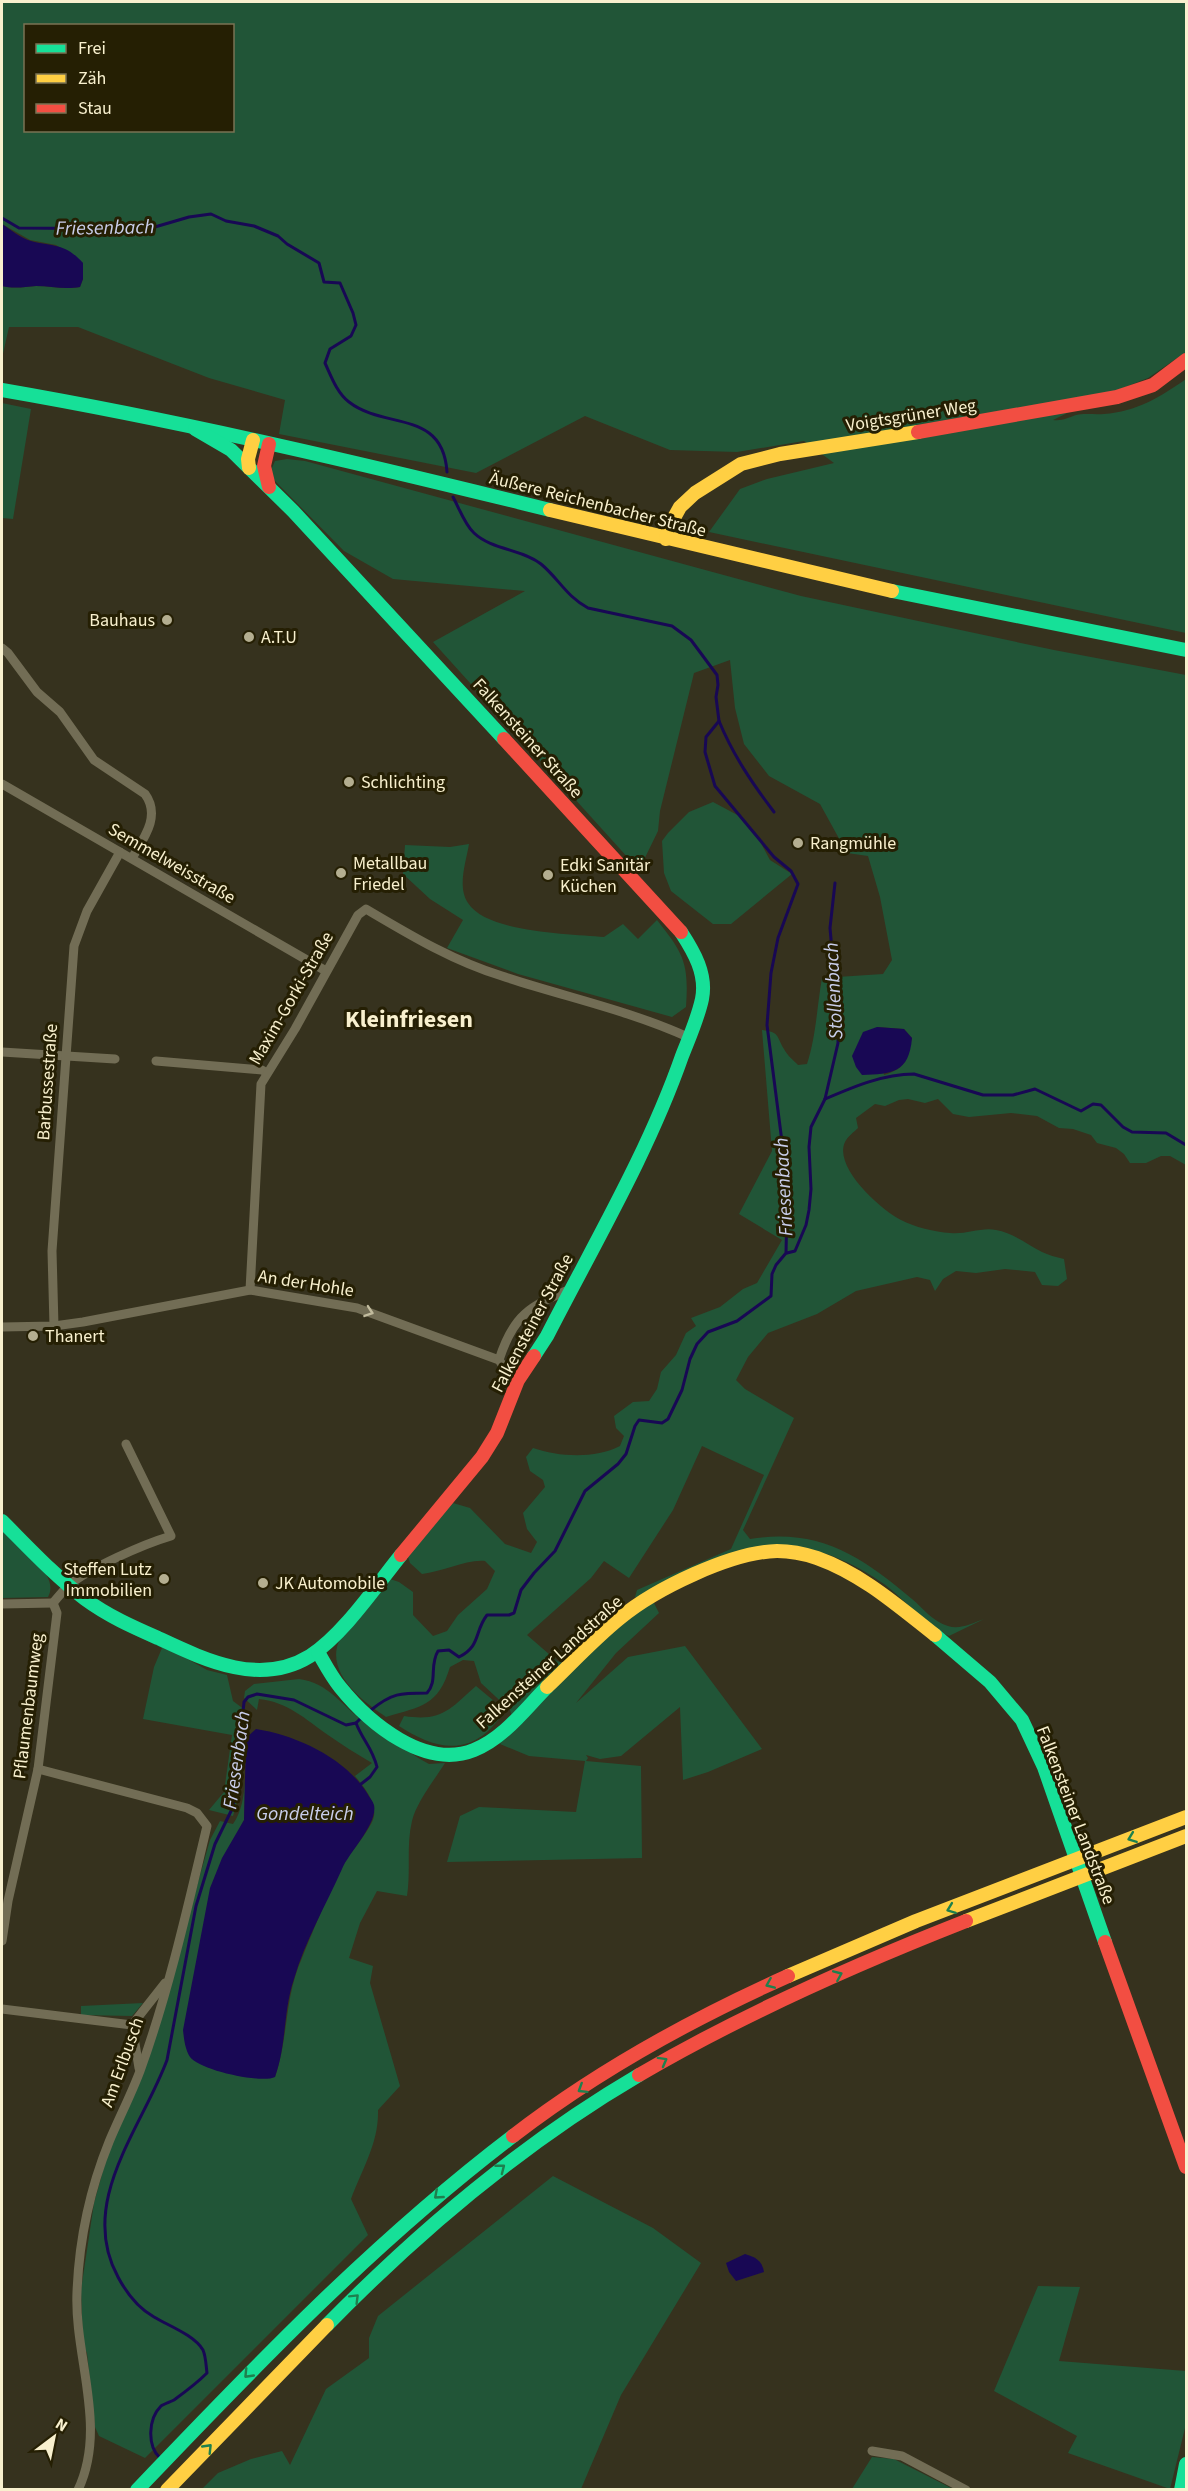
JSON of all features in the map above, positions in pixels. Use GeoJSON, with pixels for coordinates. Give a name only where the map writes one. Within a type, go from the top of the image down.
{"type":"FeatureCollection","features":[{"type":"Feature","properties":{"kind":"main road","name":"Voigtsgrüner Weg"},"geometry":{"type":"LineString","coordinates":[[666,539],[670,525],[681,507],[695,492],[741,464],[780,454],[911,434],[1117,397],[1153,386],[1186,360]]}},
{"type":"Feature","properties":{"kind":"main road","name":"Äußere Reichenbacher Straße"},"geometry":{"type":"LineString","coordinates":[[2,390],[87,404],[253,440],[848,581],[1186,650]]}},
{"type":"Feature","properties":{"kind":"main road","name":"Falkensteiner Straße"},"geometry":{"type":"LineString","coordinates":[[2,1521],[68,1586],[108,1614],[199,1659],[246,1671],[272,1671],[292,1666],[318,1652],[330,1641],[482,1457],[497,1433],[519,1380],[547,1336],[646,1144],[670,1090],[702,999],[702,973],[693,950],[676,924],[433,660],[269,487],[231,450],[191,427]]}},
{"type":"Feature","properties":{"kind":"main road"},"geometry":{"type":"LineString","coordinates":[[249,468],[248,459],[253,440]]}},
{"type":"Feature","properties":{"kind":"main road"},"geometry":{"type":"LineString","coordinates":[[269,444],[264,471],[269,487]]}},
{"type":"Feature","properties":{"kind":"main road","name":"Falkensteiner Landstraße"},"geometry":{"type":"LineString","coordinates":[[318,1652],[339,1687],[356,1705],[382,1725],[410,1744],[431,1753],[448,1756],[464,1754],[480,1748],[495,1738],[619,1618],[649,1598],[706,1570],[744,1557],[780,1551],[828,1563],[849,1572],[881,1592],[998,1691],[1015,1710],[1027,1731],[1051,1790],[1186,2167]]}},
{"type":"Feature","properties":{"kind":"main road"},"geometry":{"type":"LineString","coordinates":[[137,2490],[289,2332],[447,2186],[517,2133],[645,2049],[754,1991],[881,1937],[1186,1817]]}},
{"type":"Feature","properties":{"kind":"main road"},"geometry":{"type":"LineString","coordinates":[[167,2490],[404,2248],[530,2145],[585,2108],[657,2064],[784,1998],[889,1953],[1186,1836]]}},
{"type":"Feature","properties":{"kind":"main road"},"geometry":{"type":"LineString","coordinates":[[1181,2490],[1186,2464]]}},
{"type":"Feature","properties":{"kind":"street"},"geometry":{"type":"LineString","coordinates":[[2,648],[38,692],[60,712],[94,760],[145,794],[150,801],[153,809],[152,821],[132,858]]}},
{"type":"Feature","properties":{"kind":"street","name":"Semmelweisstraße"},"geometry":{"type":"LineString","coordinates":[[2,784],[326,971]]}},
{"type":"Feature","properties":{"kind":"street","name":"Barbussestraße"},"geometry":{"type":"LineString","coordinates":[[54,1326],[52,1251],[65,1056],[76,935],[87,910],[120,852]]}},
{"type":"Feature","properties":{"kind":"street","name":"Maxim-Gorki-Straße"},"geometry":{"type":"LineString","coordinates":[[250,1290],[261,1084],[295,1029],[358,915],[366,909],[430,947],[500,976],[633,1014],[690,1038]]}},
{"type":"Feature","properties":{"kind":"street"},"geometry":{"type":"LineString","coordinates":[[2,1052],[114,1059]]}},
{"type":"Feature","properties":{"kind":"street"},"geometry":{"type":"LineString","coordinates":[[156,1061],[262,1070],[267,1073]]}},
{"type":"Feature","properties":{"kind":"street"},"geometry":{"type":"LineString","coordinates":[[499,1360],[512,1327],[527,1311],[571,1289]]}},
{"type":"Feature","properties":{"kind":"street","name":"An der Hohle"},"geometry":{"type":"LineString","coordinates":[[2,1327],[54,1326],[250,1290],[357,1308],[499,1360],[505,1369],[519,1380]]}},
{"type":"Feature","properties":{"kind":"street"},"geometry":{"type":"LineString","coordinates":[[2,1604],[53,1603],[68,1586],[82,1576],[132,1551],[171,1536],[126,1444]]}},
{"type":"Feature","properties":{"kind":"street","name":"Pflaumenbaumweg"},"geometry":{"type":"LineString","coordinates":[[2,1941],[8,1901],[38,1768],[57,1613],[53,1603]]}},
{"type":"Feature","properties":{"kind":"street","name":"Am Erlbusch"},"geometry":{"type":"LineString","coordinates":[[38,1768],[187,1808],[203,1819],[207,1826],[167,1981],[140,2071],[99,2170],[88,2206],[76,2296],[90,2427],[89,2456],[78,2490]]}},
{"type":"Feature","properties":{"kind":"street"},"geometry":{"type":"LineString","coordinates":[[140,2071],[132,2025],[167,1981]]}},
{"type":"Feature","properties":{"kind":"street"},"geometry":{"type":"LineString","coordinates":[[2,2009],[132,2025]]}},
{"type":"Feature","properties":{"kind":"street"},"geometry":{"type":"LineString","coordinates":[[872,2451],[902,2456],[966,2490]]}},
{"type":"Feature","properties":{"kind":"green space"},"geometry":{"type":"Polygon","coordinates":[[[2,2],[1186,2],[1186,352],[1148,378],[1100,397],[1053,420],[1062,420],[1079,414],[1116,413],[1138,407],[1186,379],[1186,633],[709,532],[740,489],[767,479],[834,463],[804,441],[737,452],[670,450],[585,416],[476,473],[279,434],[285,400],[209,378],[78,327],[9,327],[2,358],[2,286],[74,288],[80,287],[83,279],[83,263],[56,245],[30,240],[2,224],[2,2]]]}},
{"type":"Feature","properties":{"kind":"green space"},"geometry":{"type":"Polygon","coordinates":[[[2,403],[31,409],[13,519],[2,518],[2,403]]]}},
{"type":"Feature","properties":{"kind":"green space"},"geometry":{"type":"Polygon","coordinates":[[[287,459],[305,461],[801,596],[1054,650],[1186,675],[1186,1165],[1170,1156],[1161,1156],[1146,1163],[1130,1163],[1116,1148],[1097,1143],[1091,1135],[1073,1129],[1059,1128],[1037,1116],[1011,1113],[969,1117],[953,1114],[938,1099],[925,1103],[908,1099],[885,1106],[875,1104],[856,1118],[858,1128],[846,1140],[843,1152],[852,1175],[871,1198],[892,1215],[925,1229],[956,1233],[990,1229],[1008,1234],[1044,1253],[1064,1259],[1067,1279],[1058,1286],[1042,1285],[1035,1272],[1005,1269],[976,1273],[956,1271],[943,1279],[935,1291],[930,1280],[917,1277],[856,1291],[817,1314],[768,1333],[748,1357],[736,1380],[745,1389],[794,1418],[743,1530],[750,1539],[775,1537],[818,1542],[857,1558],[943,1624],[962,1627],[984,1619],[949,1636],[922,1618],[881,1582],[846,1562],[815,1551],[786,1546],[758,1549],[730,1556],[701,1567],[638,1599],[635,1597],[637,1590],[731,1549],[764,1475],[702,1446],[673,1510],[629,1578],[604,1561],[591,1578],[527,1635],[557,1661],[572,1666],[639,1607],[653,1601],[659,1613],[616,1653],[576,1703],[628,1657],[685,1646],[762,1749],[683,1780],[680,1707],[621,1756],[600,1759],[586,1755],[588,1758],[586,1761],[641,1766],[642,1858],[447,1862],[460,1816],[479,1807],[576,1812],[585,1761],[529,1756],[500,1744],[515,1725],[510,1710],[481,1683],[474,1661],[463,1660],[450,1667],[440,1690],[427,1702],[419,1707],[386,1717],[359,1697],[344,1679],[336,1658],[337,1647],[351,1622],[387,1578],[399,1582],[413,1592],[413,1615],[433,1636],[447,1631],[458,1615],[487,1589],[495,1571],[485,1561],[478,1561],[422,1574],[410,1563],[407,1554],[453,1503],[470,1508],[505,1544],[531,1553],[537,1542],[527,1529],[523,1513],[545,1487],[543,1480],[530,1471],[526,1457],[533,1448],[565,1455],[588,1455],[620,1446],[624,1436],[616,1428],[614,1416],[633,1402],[649,1401],[657,1389],[661,1372],[676,1355],[686,1333],[696,1326],[691,1318],[720,1307],[743,1289],[757,1283],[782,1240],[739,1214],[772,1151],[762,1030],[777,1035],[787,1053],[798,1065],[807,1064],[822,978],[883,974],[892,960],[880,897],[868,856],[847,853],[820,804],[769,776],[744,744],[735,708],[730,660],[694,673],[660,811],[658,831],[639,870],[433,642],[525,591],[393,579],[344,551],[274,480],[271,470],[275,461],[287,459]],[[877,1027],[884,1075],[897,1069],[907,1058],[912,1038],[904,1029],[877,1027]]]}},
{"type":"Feature","properties":{"kind":"green space"},"geometry":{"type":"Polygon","coordinates":[[[713,802],[743,818],[757,836],[770,860],[792,874],[731,924],[713,924],[671,891],[664,873],[662,841],[689,812],[713,802]]]}},
{"type":"Feature","properties":{"kind":"green space"},"geometry":{"type":"Polygon","coordinates":[[[469,844],[463,874],[465,897],[478,913],[493,921],[551,933],[604,937],[623,924],[638,939],[657,920],[683,960],[687,980],[686,1007],[672,1017],[518,974],[447,948],[463,920],[430,899],[403,874],[405,845],[450,847],[469,844]]]}},
{"type":"Feature","properties":{"kind":"green space"},"geometry":{"type":"Polygon","coordinates":[[[2,1527],[36,1559],[43,1569],[49,1579],[51,1589],[48,1597],[2,1598],[2,1527]]]}},
{"type":"Feature","properties":{"kind":"green space"},"geometry":{"type":"Polygon","coordinates":[[[118,1627],[168,1648],[207,1670],[227,1675],[233,1701],[249,1713],[242,1740],[239,1795],[233,1816],[209,1810],[224,1792],[232,1735],[143,1719],[154,1667],[162,1648],[118,1627]]]}},
{"type":"Feature","properties":{"kind":"green space"},"geometry":{"type":"Polygon","coordinates":[[[299,1679],[309,1681],[327,1690],[365,1723],[420,1759],[429,1764],[445,1763],[422,1799],[412,1821],[407,1896],[377,1891],[360,1923],[349,1958],[373,1966],[370,1983],[400,2086],[378,2110],[373,2145],[351,2199],[368,2235],[145,2458],[99,2436],[95,2427],[87,2353],[83,2345],[81,2290],[94,2203],[108,2153],[165,1998],[210,1840],[220,1821],[233,1824],[238,1815],[244,1794],[245,1774],[244,1820],[235,1839],[275,2077],[283,2047],[289,2002],[296,1973],[334,1884],[345,1862],[370,1827],[374,1816],[371,1800],[355,1776],[372,1763],[288,1707],[259,1699],[257,1710],[244,1698],[245,1691],[254,1684],[299,1679]]]}},
{"type":"Feature","properties":{"kind":"green space"},"geometry":{"type":"Polygon","coordinates":[[[476,1686],[506,1711],[490,1730],[476,1740],[454,1746],[443,1745],[420,1738],[399,1726],[404,1716],[428,1717],[444,1712],[476,1686]]]}},
{"type":"Feature","properties":{"kind":"green space"},"geometry":{"type":"Polygon","coordinates":[[[143,2003],[132,2016],[81,2015],[81,2006],[143,2003]]]}},
{"type":"Feature","properties":{"kind":"green space"},"geometry":{"type":"Polygon","coordinates":[[[553,2176],[653,2228],[701,2263],[621,2395],[581,2489],[202,2489],[218,2473],[251,2459],[282,2451],[290,2465],[326,2389],[369,2358],[369,2338],[378,2316],[553,2176]]]}},
{"type":"Feature","properties":{"kind":"green space"},"geometry":{"type":"Polygon","coordinates":[[[1038,2286],[1080,2287],[1059,2361],[1186,2371],[1186,2424],[1170,2489],[1068,2453],[1077,2436],[994,2391],[1038,2286]]]}},
{"type":"Feature","properties":{"kind":"green space"},"geometry":{"type":"Polygon","coordinates":[[[872,2457],[894,2459],[953,2489],[852,2489],[872,2457]]]}},
{"type":"Feature","properties":{"kind":"water"},"geometry":{"type":"Polygon","coordinates":[[[2,224],[27,240],[71,252],[83,263],[83,279],[80,287],[15,288],[2,286],[2,224]]]}},
{"type":"Feature","properties":{"kind":"water"},"geometry":{"type":"Polygon","coordinates":[[[877,1027],[904,1029],[912,1038],[910,1050],[903,1065],[897,1069],[882,1074],[862,1075],[852,1056],[863,1032],[877,1027]]]}},
{"type":"Feature","properties":{"kind":"water","name":"Gondelteich"},"geometry":{"type":"Polygon","coordinates":[[[256,1729],[303,1743],[333,1759],[358,1780],[374,1805],[372,1821],[346,1862],[304,1951],[288,2003],[279,2064],[275,2077],[268,2079],[231,2075],[196,2062],[187,2051],[183,2030],[210,1888],[222,1858],[244,1820],[246,1738],[256,1729]]]}},
{"type":"Feature","properties":{"kind":"water"},"geometry":{"type":"Polygon","coordinates":[[[745,2254],[758,2260],[764,2272],[736,2281],[726,2263],[745,2254]]]}},
{"type":"Feature","properties":{"kind":"waterway","name":"Friesenbach"},"geometry":{"type":"LineString","coordinates":[[2,218],[19,228],[148,229],[189,217],[211,214],[226,221],[254,226],[278,236],[319,263],[324,282],[340,283],[353,313],[356,325],[351,336],[330,349],[325,363],[341,394],[363,410],[410,424],[435,438],[443,452],[447,472]]}},
{"type":"Feature","properties":{"kind":"waterway","name":"Friesenbach"},"geometry":{"type":"LineString","coordinates":[[371,1710],[397,1695],[427,1693],[432,1683],[434,1662],[438,1651],[449,1650],[459,1657],[471,1648],[487,1615],[514,1613],[521,1590],[555,1551],[585,1491],[618,1464],[626,1454],[639,1420],[662,1423],[668,1419],[682,1390],[690,1359],[697,1344],[708,1332],[737,1321],[771,1296],[772,1274],[786,1253],[787,1206],[782,1186],[786,1173],[767,1025],[771,973],[778,938],[798,884],[791,871],[774,857],[715,786],[705,752],[706,737],[719,721],[716,697],[717,675],[691,640],[672,626],[588,608],[568,593],[541,564],[525,555],[481,539],[468,526],[453,497]]}},
{"type":"Feature","properties":{"kind":"waterway","name":"Stollenbach"},"geometry":{"type":"LineString","coordinates":[[719,721],[730,745],[774,812]]}},
{"type":"Feature","properties":{"kind":"waterway","name":"Stollenbach"},"geometry":{"type":"LineString","coordinates":[[787,1253],[795,1251],[806,1225],[811,1189],[809,1147],[811,1127],[825,1099],[838,1043],[830,928],[835,883]]}},
{"type":"Feature","properties":{"kind":"waterway","name":"Stollenbach"},"geometry":{"type":"LineString","coordinates":[[825,1099],[880,1079],[914,1074],[983,1095],[1013,1095],[1035,1089],[1081,1111],[1093,1104],[1101,1105],[1123,1127],[1132,1132],[1166,1133],[1186,1145]]}},
{"type":"Feature","properties":{"kind":"waterway","name":"Friesenbach"},"geometry":{"type":"LineString","coordinates":[[160,2458],[151,2440],[152,2425],[157,2411],[207,2373],[205,2359],[203,2350],[194,2340],[143,2309],[133,2300],[121,2283],[107,2249],[105,2221],[109,2193],[118,2166],[167,2060],[196,1906],[215,1844],[233,1807],[244,1702],[248,1697],[257,1694],[294,1700],[346,1725],[356,1723],[363,1716]]}},
{"type":"Feature","properties":{"kind":"waterway"},"geometry":{"type":"LineString","coordinates":[[356,1723],[373,1754],[377,1767],[361,1784]]}},
{"type":"Feature","properties":{"kind":"traffic: fast"},"geometry":{"type":"LineString","coordinates":[[2,390],[277,445],[550,510]]}},
{"type":"Feature","properties":{"kind":"traffic: fast"},"geometry":{"type":"LineString","coordinates":[[195,429],[231,450],[293,511],[504,739]]}},
{"type":"Feature","properties":{"kind":"traffic: fast"},"geometry":{"type":"LineString","coordinates":[[892,591],[1186,650]]}},
{"type":"Feature","properties":{"kind":"traffic: fast"},"geometry":{"type":"LineString","coordinates":[[534,1356],[547,1336],[637,1163],[696,1021],[702,999],[703,981],[695,955],[681,932]]}},
{"type":"Feature","properties":{"kind":"traffic: fast"},"geometry":{"type":"LineString","coordinates":[[2,1521],[63,1581],[103,1611],[214,1662],[252,1670],[291,1665],[322,1647],[335,1636],[401,1555]]}},
{"type":"Feature","properties":{"kind":"traffic: fast"},"geometry":{"type":"LineString","coordinates":[[935,1635],[990,1682],[1022,1720],[1044,1767],[1105,1942]]}},
{"type":"Feature","properties":{"kind":"traffic: fast"},"geometry":{"type":"LineString","coordinates":[[318,1652],[337,1683],[366,1715],[400,1740],[436,1754],[455,1755],[485,1745],[514,1722],[547,1687]]}},
{"type":"Feature","properties":{"kind":"traffic: fast"},"geometry":{"type":"LineString","coordinates":[[327,2325],[399,2255],[475,2190],[555,2129],[639,2075]]}},
{"type":"Feature","properties":{"kind":"traffic: fast"},"geometry":{"type":"LineString","coordinates":[[137,2490],[272,2351],[365,2261],[462,2176],[513,2136]]}},
{"type":"Feature","properties":{"kind":"traffic: fast"},"geometry":{"type":"LineString","coordinates":[[1181,2490],[1186,2464]]}},
{"type":"Feature","properties":{"kind":"traffic: slow"},"geometry":{"type":"LineString","coordinates":[[666,539],[670,525],[680,507],[695,493],[741,464],[780,454],[918,432]]}},
{"type":"Feature","properties":{"kind":"traffic: slow"},"geometry":{"type":"LineString","coordinates":[[249,468],[248,459],[253,440]]}},
{"type":"Feature","properties":{"kind":"traffic: slow"},"geometry":{"type":"LineString","coordinates":[[550,510],[892,591]]}},
{"type":"Feature","properties":{"kind":"traffic: slow"},"geometry":{"type":"LineString","coordinates":[[547,1687],[610,1626],[653,1595],[716,1565],[758,1553],[792,1552],[833,1565],[879,1592],[935,1635]]}},
{"type":"Feature","properties":{"kind":"traffic: slow"},"geometry":{"type":"LineString","coordinates":[[788,1976],[916,1921],[1186,1817]]}},
{"type":"Feature","properties":{"kind":"traffic: slow"},"geometry":{"type":"LineString","coordinates":[[966,1921],[1186,1836]]}},
{"type":"Feature","properties":{"kind":"traffic: slow"},"geometry":{"type":"LineString","coordinates":[[167,2490],[327,2325]]}},
{"type":"Feature","properties":{"kind":"traffic: jam"},"geometry":{"type":"LineString","coordinates":[[918,432],[1117,397],[1153,385],[1186,360]]}},
{"type":"Feature","properties":{"kind":"traffic: jam"},"geometry":{"type":"LineString","coordinates":[[269,444],[264,466],[269,487]]}},
{"type":"Feature","properties":{"kind":"traffic: jam"},"geometry":{"type":"LineString","coordinates":[[504,739],[681,932]]}},
{"type":"Feature","properties":{"kind":"traffic: jam"},"geometry":{"type":"LineString","coordinates":[[401,1555],[482,1457],[497,1433],[518,1380],[534,1356]]}},
{"type":"Feature","properties":{"kind":"traffic: jam"},"geometry":{"type":"LineString","coordinates":[[639,2075],[759,2011],[882,1955],[966,1921]]}},
{"type":"Feature","properties":{"kind":"traffic: jam"},"geometry":{"type":"LineString","coordinates":[[1105,1942],[1186,2167]]}},
{"type":"Feature","properties":{"kind":"traffic: jam"},"geometry":{"type":"LineString","coordinates":[[513,2136],[577,2090],[646,2048],[716,2010],[788,1976]]}},
{"type":"Feature","properties":{"kind":"place","name":"Bauhaus"},"geometry":{"type":"Point","coordinates":[167,620]}},
{"type":"Feature","properties":{"kind":"place","name":"A.T.U"},"geometry":{"type":"Point","coordinates":[249,637]}},
{"type":"Feature","properties":{"kind":"place","name":"Schlichting"},"geometry":{"type":"Point","coordinates":[349,782]}},
{"type":"Feature","properties":{"kind":"place","name":"Rangmühle"},"geometry":{"type":"Point","coordinates":[798,843]}},
{"type":"Feature","properties":{"kind":"place","name":"Metallbau Friedel"},"geometry":{"type":"Point","coordinates":[341,873]}},
{"type":"Feature","properties":{"kind":"place","name":"Edki Sanitär Küchen"},"geometry":{"type":"Point","coordinates":[548,875]}},
{"type":"Feature","properties":{"kind":"place","name":"Thanert"},"geometry":{"type":"Point","coordinates":[33,1336]}},
{"type":"Feature","properties":{"kind":"place","name":"Steffen Lutz Immobilien"},"geometry":{"type":"Point","coordinates":[164,1579]}},
{"type":"Feature","properties":{"kind":"place","name":"JK Automobile"},"geometry":{"type":"Point","coordinates":[263,1583]}},
{"type":"Feature","properties":{"kind":"district","name":"Kleinfriesen"},"geometry":{"type":"Point","coordinates":[409,1019]}}]}
